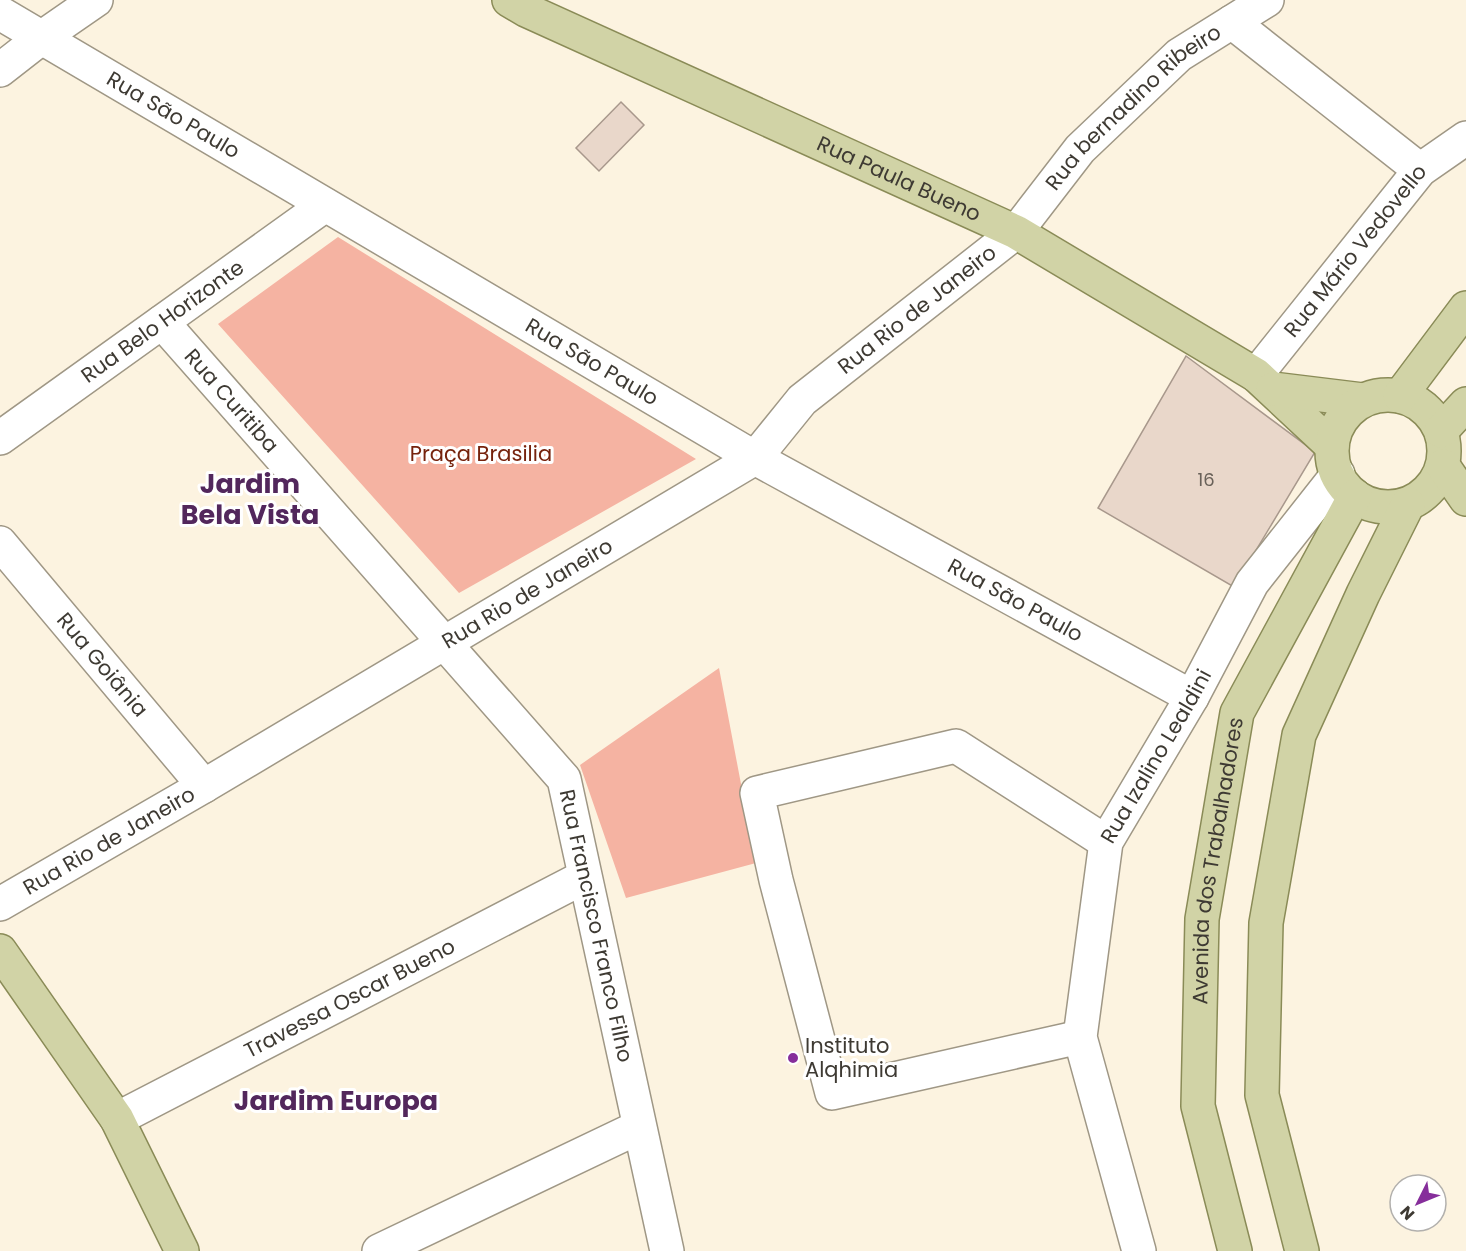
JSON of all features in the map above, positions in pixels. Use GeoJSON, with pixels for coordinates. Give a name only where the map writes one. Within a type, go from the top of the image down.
{"type":"FeatureCollection","features":[{"type":"Feature","properties":{"kind":"main road","name":"Rua Paula Bueno"},"geometry":{"type":"LineString","coordinates":[[509,0],[537,15],[1017,231],[1264,382],[1372,505],[1390,507],[1408,504]]}},
{"type":"Feature","properties":{"kind":"main road"},"geometry":{"type":"LineString","coordinates":[[1302,1251],[1262,1095],[1266,923],[1299,735],[1359,602],[1408,504],[1423,495],[1435,482],[1443,466],[1445,449],[1441,431],[1432,416],[1418,403],[1400,396],[1466,308]]}},
{"type":"Feature","properties":{"kind":"main road","name":"Rua Paula Bueno"},"geometry":{"type":"LineString","coordinates":[[1264,382],[1363,400],[1381,395],[1400,396]]}},
{"type":"Feature","properties":{"kind":"main road"},"geometry":{"type":"LineString","coordinates":[[1342,472],[1337,428],[1347,411],[1363,400]]}},
{"type":"Feature","properties":{"kind":"main road"},"geometry":{"type":"LineString","coordinates":[[1441,431],[1466,404]]}},
{"type":"Feature","properties":{"kind":"main road"},"geometry":{"type":"LineString","coordinates":[[1443,466],[1466,500]]}},
{"type":"Feature","properties":{"kind":"main road","name":"Avenida dos Trabalhadores"},"geometry":{"type":"LineString","coordinates":[[1236,1251],[1198,1106],[1202,919],[1237,713],[1342,472]]}},
{"type":"Feature","properties":{"kind":"main road"},"geometry":{"type":"LineString","coordinates":[[0,951],[117,1119],[182,1251]]}},
{"type":"Feature","properties":{"kind":"street"},"geometry":{"type":"LineString","coordinates":[[0,70],[96,0]]}},
{"type":"Feature","properties":{"kind":"street","name":"Rua bernadino Ribeiro"},"geometry":{"type":"LineString","coordinates":[[1017,231],[1080,149],[1179,54],[1268,0]]}},
{"type":"Feature","properties":{"kind":"street","name":"Rua São Paulo"},"geometry":{"type":"LineString","coordinates":[[0,13],[755,458],[1192,697]]}},
{"type":"Feature","properties":{"kind":"street"},"geometry":{"type":"LineString","coordinates":[[1232,22],[1420,171]]}},
{"type":"Feature","properties":{"kind":"street","name":"Rua Mário Vedovello"},"geometry":{"type":"LineString","coordinates":[[1264,382],[1420,171],[1466,138]]}},
{"type":"Feature","properties":{"kind":"street","name":"Rua Belo Horizonte"},"geometry":{"type":"LineString","coordinates":[[0,438],[325,206]]}},
{"type":"Feature","properties":{"kind":"street","name":"Rua Rio de Janeiro"},"geometry":{"type":"LineString","coordinates":[[0,904],[204,786],[755,458],[802,400],[1017,231]]}},
{"type":"Feature","properties":{"kind":"street","name":"Rua Curitiba"},"geometry":{"type":"LineString","coordinates":[[162,322],[444,643]]}},
{"type":"Feature","properties":{"kind":"street","name":"Rua Izalino Lealdini"},"geometry":{"type":"LineString","coordinates":[[1139,1251],[1080,1037],[1106,842],[1192,697],[1252,583],[1342,472]]}},
{"type":"Feature","properties":{"kind":"street","name":"Rua Goiânia"},"geometry":{"type":"LineString","coordinates":[[0,543],[204,786]]}},
{"type":"Feature","properties":{"kind":"street","name":"Rua Francisco Franco Filho"},"geometry":{"type":"LineString","coordinates":[[444,643],[564,779],[667,1251]]}},
{"type":"Feature","properties":{"kind":"street"},"geometry":{"type":"LineString","coordinates":[[1080,1037],[832,1093],[776,880],[757,793],[956,746],[1106,842]]}},
{"type":"Feature","properties":{"kind":"street","name":"Travessa Oscar Bueno"},"geometry":{"type":"LineString","coordinates":[[117,1119],[584,877]]}},
{"type":"Feature","properties":{"kind":"street"},"geometry":{"type":"LineString","coordinates":[[379,1251],[639,1127]]}},
{"type":"Feature","properties":{"kind":"green space","name":"Praça Brasilia"},"geometry":{"type":"Polygon","coordinates":[[[338,237],[696,459],[459,593],[218,324],[338,237]]]}},
{"type":"Feature","properties":{"kind":"green space"},"geometry":{"type":"Polygon","coordinates":[[[719,668],[756,863],[626,898],[580,765],[719,668]]]}},
{"type":"Feature","properties":{"kind":"building"},"geometry":{"type":"Polygon","coordinates":[[[621,102],[644,125],[599,171],[576,148],[621,102]]]}},
{"type":"Feature","properties":{"kind":"building"},"geometry":{"type":"Polygon","coordinates":[[[1186,356],[1315,452],[1234,587],[1098,508],[1186,356]]]}},
{"type":"Feature","properties":{"kind":"place","name":"Instituto Alqhimia"},"geometry":{"type":"Point","coordinates":[793,1058]}},
{"type":"Feature","properties":{"kind":"district","name":"Jardim Bela Vista"},"geometry":{"type":"Point","coordinates":[250,500]}},
{"type":"Feature","properties":{"kind":"district","name":"Jardim Europa"},"geometry":{"type":"Point","coordinates":[336,1101]}}]}
